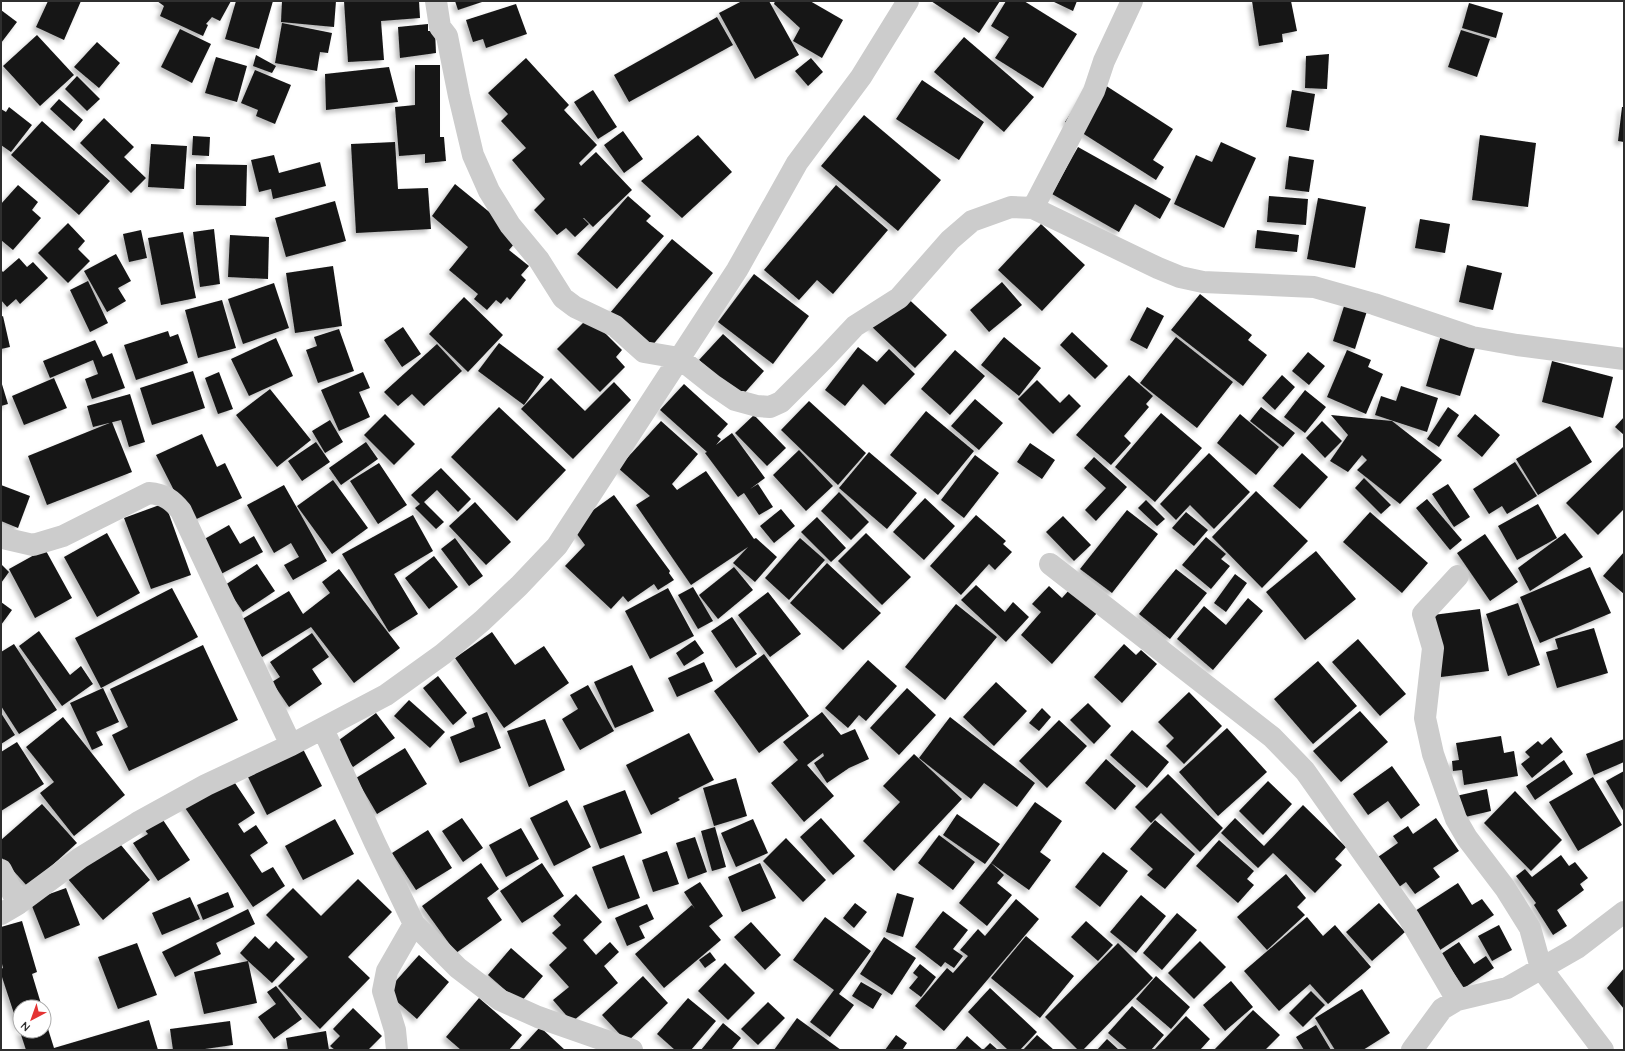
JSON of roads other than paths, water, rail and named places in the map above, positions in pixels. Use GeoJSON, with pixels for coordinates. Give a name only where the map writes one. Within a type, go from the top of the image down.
{"type":"FeatureCollection","features":[{"type":"Feature","properties":{"kind":"street"},"geometry":{"type":"LineString","coordinates":[[436,1],[440,27],[447,36],[473,155],[489,191],[510,225],[539,260],[563,298],[575,307],[615,326],[644,352],[679,358],[735,400],[757,406],[770,407],[781,402],[855,326],[899,298],[950,240],[972,221],[1011,207],[1033,208],[1146,263],[1180,277],[1203,282],[1314,287],[1374,304],[1472,337],[1517,345],[1624,358]]}},
{"type":"Feature","properties":{"kind":"street"},"geometry":{"type":"LineString","coordinates":[[1,870],[9,909],[80,858],[137,823],[206,785],[323,729],[386,695],[443,654],[482,621],[524,581],[557,546],[737,270],[797,163],[861,77],[908,1]]}},
{"type":"Feature","properties":{"kind":"street"},"geometry":{"type":"LineString","coordinates":[[1033,208],[1094,91],[1104,61],[1132,1]]}},
{"type":"Feature","properties":{"kind":"street"},"geometry":{"type":"LineString","coordinates":[[1,535],[33,546],[63,536],[149,493],[160,494],[168,499],[181,511],[291,745]]}},
{"type":"Feature","properties":{"kind":"street"},"geometry":{"type":"LineString","coordinates":[[1050,564],[1272,737],[1305,772],[1409,918],[1457,1000]]}},
{"type":"Feature","properties":{"kind":"street"},"geometry":{"type":"LineString","coordinates":[[1458,576],[1424,614],[1433,648],[1425,718],[1433,754],[1456,819],[1467,838],[1505,888],[1530,928],[1541,968],[1603,1050]]}},
{"type":"Feature","properties":{"kind":"street"},"geometry":{"type":"LineString","coordinates":[[323,729],[414,924],[458,968],[500,1000],[538,1018],[632,1050]]}},
{"type":"Feature","properties":{"kind":"street"},"geometry":{"type":"LineString","coordinates":[[1412,1050],[1442,1009],[1457,1000],[1507,988],[1577,948],[1624,912]]}},
{"type":"Feature","properties":{"kind":"street"},"geometry":{"type":"LineString","coordinates":[[397,1050],[395,1030],[383,991],[387,971],[414,924]]}}]}
